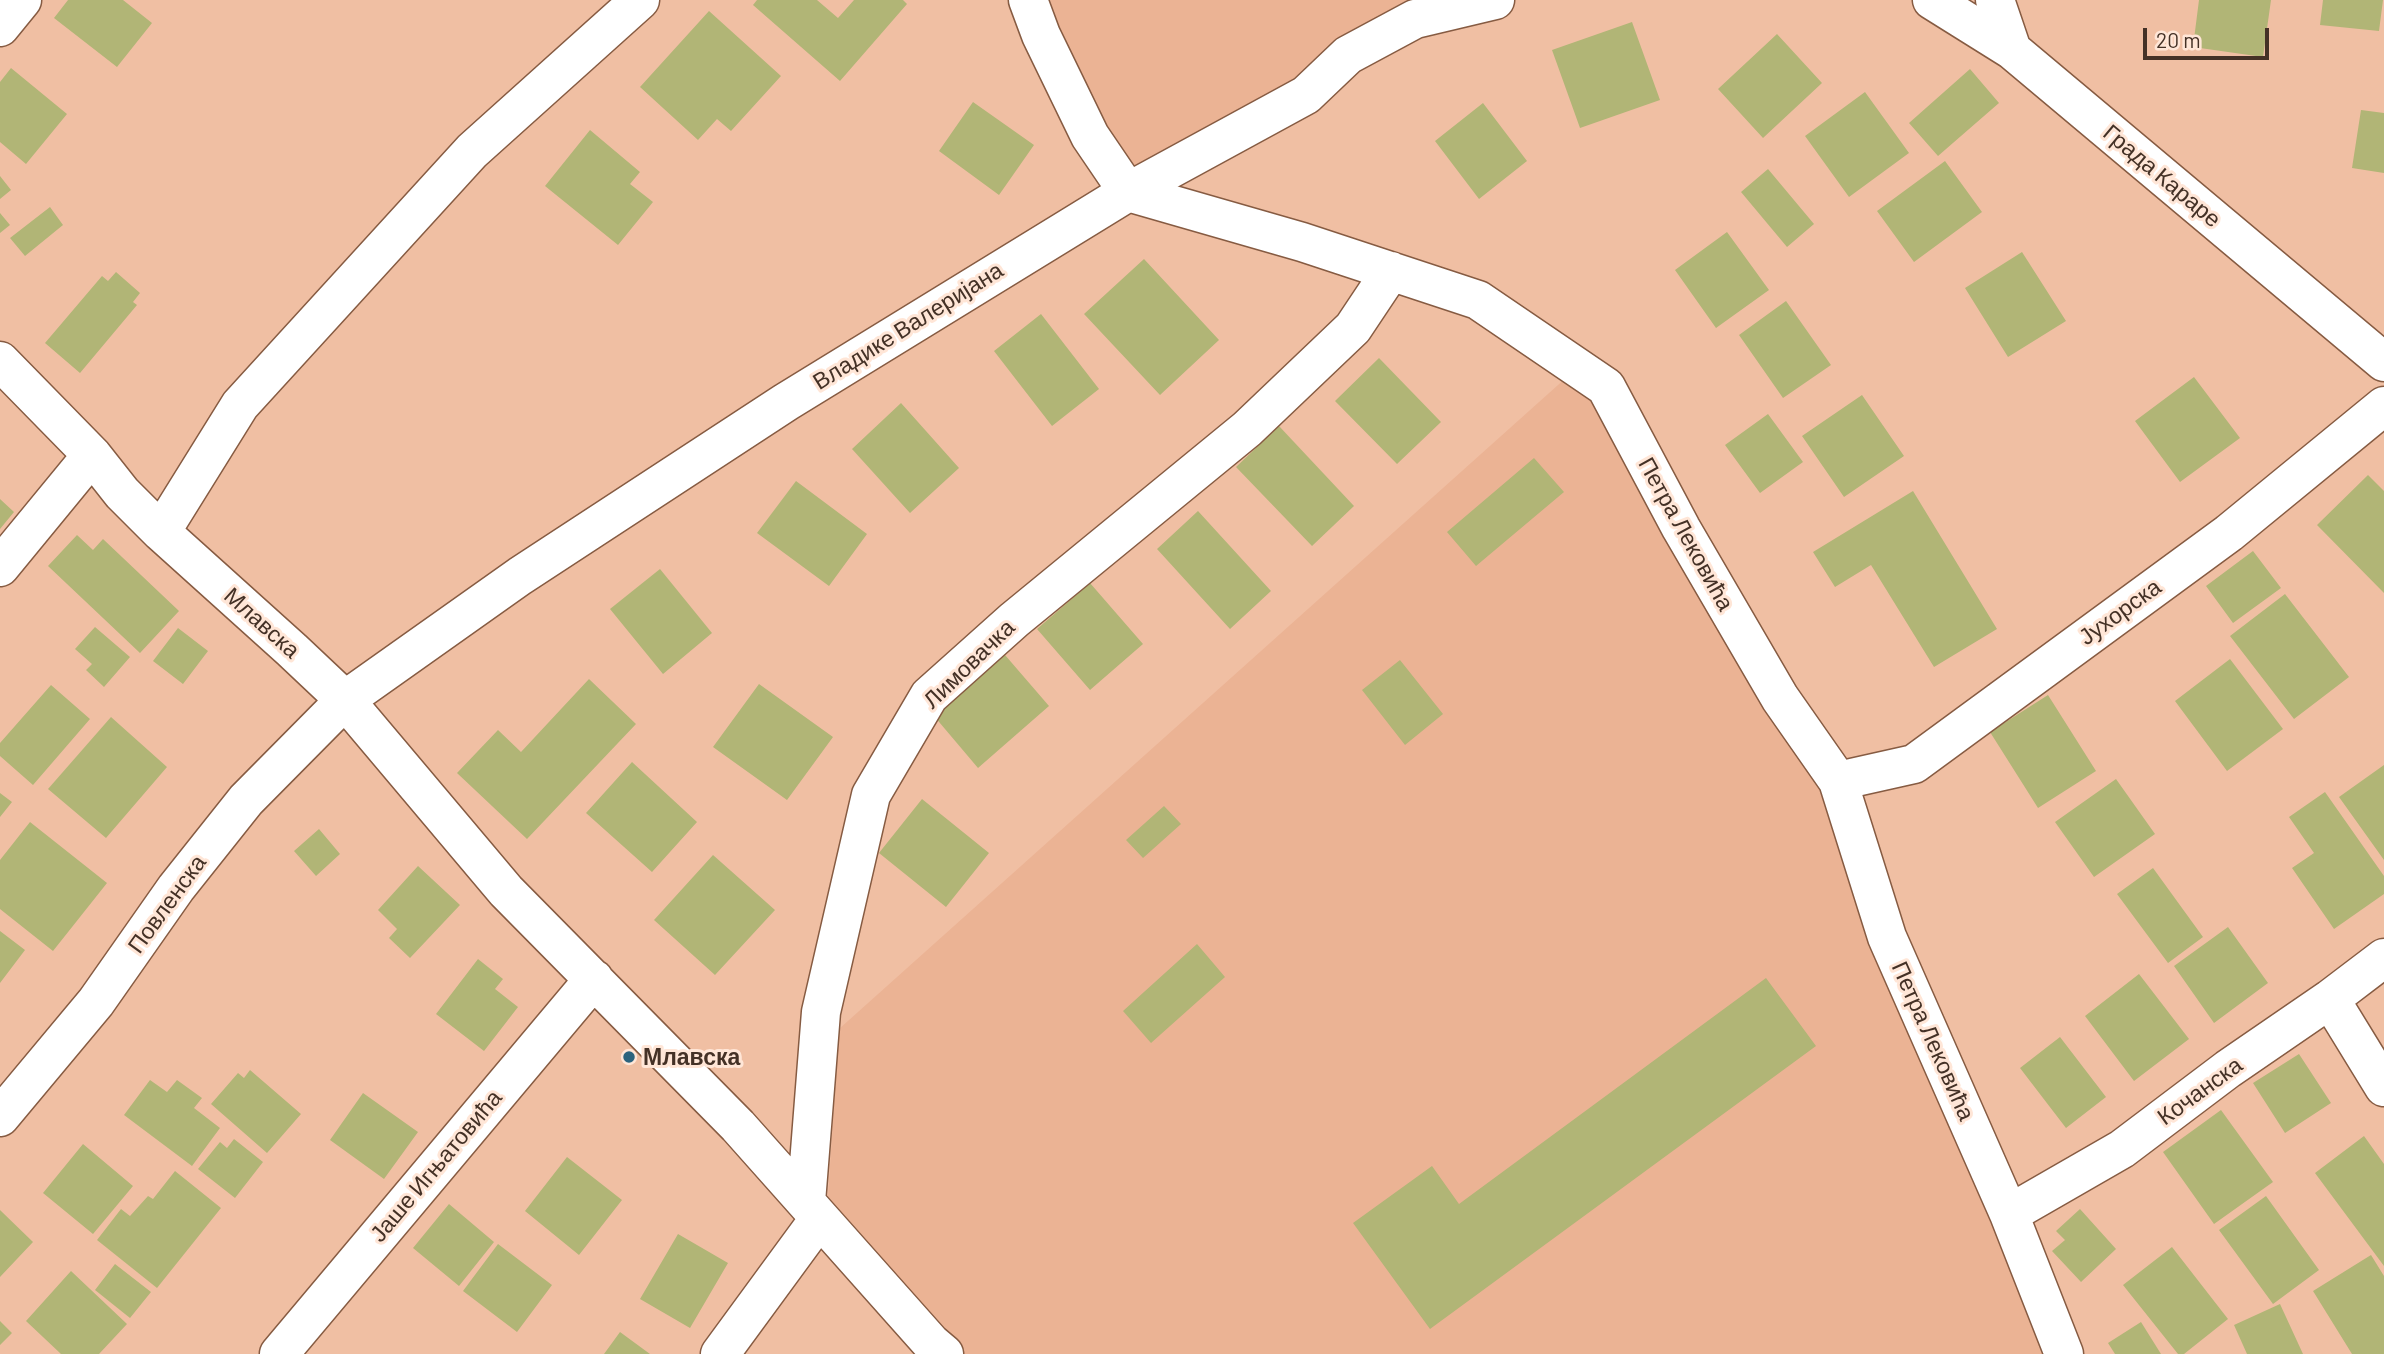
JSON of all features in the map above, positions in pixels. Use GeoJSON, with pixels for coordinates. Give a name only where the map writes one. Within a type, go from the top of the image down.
{"type":"FeatureCollection","features":[{"type":"Feature","properties":{"kind":"street"},"geometry":{"type":"LineString","coordinates":[[0,27],[22,0]]}},
{"type":"Feature","properties":{"kind":"street"},"geometry":{"type":"LineString","coordinates":[[161,532],[240,405],[472,151],[640,0]]}},
{"type":"Feature","properties":{"kind":"street"},"geometry":{"type":"LineString","coordinates":[[1028,0],[1057,70],[1090,136],[1128,192]]}},
{"type":"Feature","properties":{"kind":"street","name":"Владике Валеријана"},"geometry":{"type":"LineString","coordinates":[[345,700],[520,576],[786,402],[1128,192],[1306,95],[1348,55],[1415,19],[1495,0]]}},
{"type":"Feature","properties":{"kind":"street","name":"Града Караре"},"geometry":{"type":"LineString","coordinates":[[1932,0],[2012,50],[2384,362]]}},
{"type":"Feature","properties":{"kind":"street"},"geometry":{"type":"LineString","coordinates":[[1995,0],[2012,50]]}},
{"type":"Feature","properties":{"kind":"street","name":"Петра Лековића"},"geometry":{"type":"LineString","coordinates":[[1128,192],[1302,242],[1478,300],[1606,387],[1681,528],[1780,698],[1838,782],[1888,937],[2009,1214],[2064,1354]]}},
{"type":"Feature","properties":{"kind":"street","name":"Лимовачка"},"geometry":{"type":"LineString","coordinates":[[812,1210],[821,1012],[871,795],[929,696],[1014,620],[1247,429],[1353,328],[1391,271]]}},
{"type":"Feature","properties":{"kind":"street","name":"Млавска"},"geometry":{"type":"LineString","coordinates":[[0,361],[92,455],[121,493],[345,700],[506,891],[738,1126],[931,1343],[944,1354]]}},
{"type":"Feature","properties":{"kind":"street","name":"Јухорска"},"geometry":{"type":"LineString","coordinates":[[1838,782],[1914,764],[2229,533],[2384,406]]}},
{"type":"Feature","properties":{"kind":"street"},"geometry":{"type":"LineString","coordinates":[[0,567],[92,455]]}},
{"type":"Feature","properties":{"kind":"street","name":"Повленска"},"geometry":{"type":"LineString","coordinates":[[0,1117],[96,1003],[176,888],[246,800],[345,700]]}},
{"type":"Feature","properties":{"kind":"street","name":"Кочанска"},"geometry":{"type":"LineString","coordinates":[[2009,1214],[2122,1149],[2228,1069],[2384,958]]}},
{"type":"Feature","properties":{"kind":"street","name":"Јаше Игњатовића"},"geometry":{"type":"LineString","coordinates":[[279,1354],[594,979]]}},
{"type":"Feature","properties":{"kind":"street"},"geometry":{"type":"LineString","coordinates":[[2330,999],[2384,1087]]}},
{"type":"Feature","properties":{"kind":"street"},"geometry":{"type":"LineString","coordinates":[[720,1354],[812,1210]]}},
{"type":"Feature","properties":{"kind":"shaded area"},"geometry":{"type":"Polygon","coordinates":[[[1028,0],[1495,0],[1415,19],[1128,192],[1028,0]]]}},
{"type":"Feature","properties":{"kind":"shaded area"},"geometry":{"type":"Polygon","coordinates":[[[1577,368],[1838,781],[2064,1354],[944,1354],[826,1227],[839,1029],[1577,368]]]}},
{"type":"Feature","properties":{"kind":"building"},"geometry":{"type":"Polygon","coordinates":[[[68,0],[123,0],[152,23],[117,67],[54,18],[68,0]]]}},
{"type":"Feature","properties":{"kind":"building"},"geometry":{"type":"Polygon","coordinates":[[[757,0],[817,0],[838,18],[854,0],[903,0],[907,4],[840,81],[753,5],[757,0]]]}},
{"type":"Feature","properties":{"kind":"building"},"geometry":{"type":"Polygon","coordinates":[[[2199,0],[2271,0],[2263,57],[2193,47],[2199,0]]]}},
{"type":"Feature","properties":{"kind":"building"},"geometry":{"type":"Polygon","coordinates":[[[2323,0],[2383,0],[2379,31],[2320,25],[2323,0]]]}},
{"type":"Feature","properties":{"kind":"building"},"geometry":{"type":"Polygon","coordinates":[[[709,11],[781,76],[731,131],[717,119],[698,140],[640,87],[709,11]]]}},
{"type":"Feature","properties":{"kind":"building"},"geometry":{"type":"Polygon","coordinates":[[[1632,22],[1660,100],[1580,128],[1552,50],[1632,22]]]}},
{"type":"Feature","properties":{"kind":"building"},"geometry":{"type":"Polygon","coordinates":[[[1777,34],[1822,83],[1763,138],[1718,89],[1777,34]]]}},
{"type":"Feature","properties":{"kind":"building"},"geometry":{"type":"Polygon","coordinates":[[[11,68],[67,114],[26,164],[0,142],[0,82],[11,68]]]}},
{"type":"Feature","properties":{"kind":"building"},"geometry":{"type":"Polygon","coordinates":[[[1970,69],[1999,103],[1938,156],[1909,123],[1970,69]]]}},
{"type":"Feature","properties":{"kind":"building"},"geometry":{"type":"Polygon","coordinates":[[[1865,92],[1909,153],[1849,197],[1805,136],[1865,92]]]}},
{"type":"Feature","properties":{"kind":"building"},"geometry":{"type":"Polygon","coordinates":[[[973,102],[1034,145],[999,195],[939,151],[973,102]]]}},
{"type":"Feature","properties":{"kind":"building"},"geometry":{"type":"Polygon","coordinates":[[[1483,103],[1527,161],[1479,199],[1435,141],[1483,103]]]}},
{"type":"Feature","properties":{"kind":"building"},"geometry":{"type":"Polygon","coordinates":[[[2361,110],[2384,113],[2384,173],[2352,168],[2361,110]]]}},
{"type":"Feature","properties":{"kind":"building"},"geometry":{"type":"Polygon","coordinates":[[[590,130],[640,172],[630,184],[653,202],[618,245],[545,186],[590,130]]]}},
{"type":"Feature","properties":{"kind":"building"},"geometry":{"type":"Polygon","coordinates":[[[1945,161],[1982,212],[1914,262],[1877,211],[1945,161]]]}},
{"type":"Feature","properties":{"kind":"building"},"geometry":{"type":"Polygon","coordinates":[[[1768,169],[1814,224],[1787,247],[1741,192],[1768,169]]]}},
{"type":"Feature","properties":{"kind":"building"},"geometry":{"type":"Polygon","coordinates":[[[0,176],[11,190],[0,199],[0,176]]]}},
{"type":"Feature","properties":{"kind":"building"},"geometry":{"type":"Polygon","coordinates":[[[50,207],[63,225],[25,256],[10,238],[50,207]]]}},
{"type":"Feature","properties":{"kind":"building"},"geometry":{"type":"Polygon","coordinates":[[[0,213],[10,225],[0,233],[0,213]]]}},
{"type":"Feature","properties":{"kind":"building"},"geometry":{"type":"Polygon","coordinates":[[[1727,232],[1769,290],[1716,328],[1675,270],[1727,232]]]}},
{"type":"Feature","properties":{"kind":"building"},"geometry":{"type":"Polygon","coordinates":[[[2022,252],[2066,321],[2008,357],[1965,288],[2022,252]]]}},
{"type":"Feature","properties":{"kind":"building"},"geometry":{"type":"Polygon","coordinates":[[[1144,259],[1219,340],[1160,395],[1084,314],[1144,259]]]}},
{"type":"Feature","properties":{"kind":"building"},"geometry":{"type":"Polygon","coordinates":[[[116,272],[140,293],[133,302],[137,305],[80,373],[45,343],[102,276],[108,281],[116,272]]]}},
{"type":"Feature","properties":{"kind":"building"},"geometry":{"type":"Polygon","coordinates":[[[1786,301],[1831,365],[1783,398],[1739,335],[1786,301]]]}},
{"type":"Feature","properties":{"kind":"building"},"geometry":{"type":"Polygon","coordinates":[[[1041,314],[1099,389],[1052,426],[994,351],[1041,314]]]}},
{"type":"Feature","properties":{"kind":"building"},"geometry":{"type":"Polygon","coordinates":[[[1379,358],[1441,422],[1397,464],[1335,401],[1379,358]]]}},
{"type":"Feature","properties":{"kind":"building"},"geometry":{"type":"Polygon","coordinates":[[[2194,377],[2240,438],[2180,482],[2135,421],[2194,377]]]}},
{"type":"Feature","properties":{"kind":"building"},"geometry":{"type":"Polygon","coordinates":[[[1862,395],[1904,456],[1844,497],[1802,436],[1862,395]]]}},
{"type":"Feature","properties":{"kind":"building"},"geometry":{"type":"Polygon","coordinates":[[[901,403],[959,468],[910,513],[852,449],[901,403]]]}},
{"type":"Feature","properties":{"kind":"building"},"geometry":{"type":"Polygon","coordinates":[[[1768,414],[1803,462],[1760,493],[1725,445],[1768,414]]]}},
{"type":"Feature","properties":{"kind":"building"},"geometry":{"type":"Polygon","coordinates":[[[1279,426],[1354,506],[1312,546],[1236,467],[1279,426]]]}},
{"type":"Feature","properties":{"kind":"building"},"geometry":{"type":"Polygon","coordinates":[[[1534,458],[1564,492],[1476,566],[1447,532],[1534,458]]]}},
{"type":"Feature","properties":{"kind":"building"},"geometry":{"type":"Polygon","coordinates":[[[2368,475],[2384,491],[2384,593],[2317,525],[2368,475]]]}},
{"type":"Feature","properties":{"kind":"building"},"geometry":{"type":"Polygon","coordinates":[[[796,481],[867,534],[829,586],[757,533],[796,481]]]}},
{"type":"Feature","properties":{"kind":"building"},"geometry":{"type":"Polygon","coordinates":[[[1913,491],[1997,629],[1934,667],[1871,565],[1835,587],[1813,552],[1913,491]]]}},
{"type":"Feature","properties":{"kind":"building"},"geometry":{"type":"Polygon","coordinates":[[[0,499],[14,512],[0,529],[0,499]]]}},
{"type":"Feature","properties":{"kind":"building"},"geometry":{"type":"Polygon","coordinates":[[[1198,511],[1271,591],[1230,629],[1157,549],[1198,511]]]}},
{"type":"Feature","properties":{"kind":"building"},"geometry":{"type":"Polygon","coordinates":[[[77,535],[93,550],[103,539],[179,611],[140,653],[48,566],[77,535]]]}},
{"type":"Feature","properties":{"kind":"building"},"geometry":{"type":"Polygon","coordinates":[[[2253,551],[2281,588],[2233,623],[2206,586],[2253,551]]]}},
{"type":"Feature","properties":{"kind":"building"},"geometry":{"type":"Polygon","coordinates":[[[660,569],[712,633],[663,674],[610,609],[660,569]]]}},
{"type":"Feature","properties":{"kind":"building"},"geometry":{"type":"Polygon","coordinates":[[[1090,583],[1143,644],[1090,690],[1037,629],[1090,583]]]}},
{"type":"Feature","properties":{"kind":"building"},"geometry":{"type":"Polygon","coordinates":[[[2285,594],[2349,677],[2294,719],[2230,636],[2285,594]]]}},
{"type":"Feature","properties":{"kind":"building"},"geometry":{"type":"Polygon","coordinates":[[[95,627],[130,657],[104,687],[86,670],[92,664],[75,649],[95,627]]]}},
{"type":"Feature","properties":{"kind":"building"},"geometry":{"type":"Polygon","coordinates":[[[178,628],[208,651],[183,684],[153,661],[178,628]]]}},
{"type":"Feature","properties":{"kind":"building"},"geometry":{"type":"Polygon","coordinates":[[[1005,655],[1049,706],[978,768],[934,716],[1005,655]]]}},
{"type":"Feature","properties":{"kind":"building"},"geometry":{"type":"Polygon","coordinates":[[[2230,659],[2283,729],[2227,771],[2175,701],[2230,659]]]}},
{"type":"Feature","properties":{"kind":"building"},"geometry":{"type":"Polygon","coordinates":[[[1400,660],[1443,714],[1405,745],[1362,690],[1400,660]]]}},
{"type":"Feature","properties":{"kind":"building"},"geometry":{"type":"Polygon","coordinates":[[[589,679],[636,724],[527,839],[457,773],[498,730],[521,752],[589,679]]]}},
{"type":"Feature","properties":{"kind":"building"},"geometry":{"type":"Polygon","coordinates":[[[759,684],[833,737],[787,800],[713,747],[759,684]]]}},
{"type":"Feature","properties":{"kind":"building"},"geometry":{"type":"Polygon","coordinates":[[[51,685],[90,719],[33,785],[0,756],[0,743],[51,685]]]}},
{"type":"Feature","properties":{"kind":"building"},"geometry":{"type":"Polygon","coordinates":[[[2048,695],[2096,771],[2038,808],[1990,732],[2048,695]]]}},
{"type":"Feature","properties":{"kind":"building"},"geometry":{"type":"Polygon","coordinates":[[[111,717],[167,767],[106,838],[48,789],[111,717]]]}},
{"type":"Feature","properties":{"kind":"building"},"geometry":{"type":"Polygon","coordinates":[[[632,762],[697,822],[652,872],[586,813],[632,762]]]}},
{"type":"Feature","properties":{"kind":"building"},"geometry":{"type":"Polygon","coordinates":[[[2384,765],[2384,860],[2339,797],[2384,765]]]}},
{"type":"Feature","properties":{"kind":"building"},"geometry":{"type":"Polygon","coordinates":[[[2116,779],[2155,834],[2094,877],[2055,822],[2116,779]]]}},
{"type":"Feature","properties":{"kind":"building"},"geometry":{"type":"Polygon","coordinates":[[[2325,792],[2384,876],[2384,894],[2334,929],[2292,868],[2314,853],[2289,817],[2325,792]]]}},
{"type":"Feature","properties":{"kind":"building"},"geometry":{"type":"Polygon","coordinates":[[[0,793],[12,802],[0,817],[0,793]]]}},
{"type":"Feature","properties":{"kind":"building"},"geometry":{"type":"Polygon","coordinates":[[[922,799],[989,853],[946,907],[879,853],[922,799]]]}},
{"type":"Feature","properties":{"kind":"building"},"geometry":{"type":"Polygon","coordinates":[[[1164,806],[1181,824],[1143,858],[1126,840],[1164,806]]]}},
{"type":"Feature","properties":{"kind":"building"},"geometry":{"type":"Polygon","coordinates":[[[30,822],[107,883],[53,951],[0,909],[0,860],[30,822]]]}},
{"type":"Feature","properties":{"kind":"building"},"geometry":{"type":"Polygon","coordinates":[[[319,829],[340,854],[316,876],[294,851],[319,829]]]}},
{"type":"Feature","properties":{"kind":"building"},"geometry":{"type":"Polygon","coordinates":[[[713,855],[775,910],[715,975],[654,920],[713,855]]]}},
{"type":"Feature","properties":{"kind":"building"},"geometry":{"type":"Polygon","coordinates":[[[418,866],[460,905],[410,958],[389,938],[397,929],[378,910],[418,866]]]}},
{"type":"Feature","properties":{"kind":"building"},"geometry":{"type":"Polygon","coordinates":[[[2153,868],[2203,937],[2168,963],[2117,894],[2153,868]]]}},
{"type":"Feature","properties":{"kind":"building"},"geometry":{"type":"Polygon","coordinates":[[[2228,927],[2268,983],[2214,1023],[2174,966],[2228,927]]]}},
{"type":"Feature","properties":{"kind":"building"},"geometry":{"type":"Polygon","coordinates":[[[0,931],[25,950],[0,983],[0,931]]]}},
{"type":"Feature","properties":{"kind":"building"},"geometry":{"type":"Polygon","coordinates":[[[1197,944],[1225,977],[1151,1043],[1123,1011],[1197,944]]]}},
{"type":"Feature","properties":{"kind":"building"},"geometry":{"type":"Polygon","coordinates":[[[478,959],[503,979],[495,989],[518,1007],[484,1051],[436,1014],[478,959]]]}},
{"type":"Feature","properties":{"kind":"building"},"geometry":{"type":"Polygon","coordinates":[[[2139,974],[2189,1039],[2134,1081],[2085,1016],[2139,974]]]}},
{"type":"Feature","properties":{"kind":"building"},"geometry":{"type":"Polygon","coordinates":[[[1766,978],[1816,1046],[1430,1329],[1353,1223],[1432,1166],[1459,1204],[1766,978]]]}},
{"type":"Feature","properties":{"kind":"building"},"geometry":{"type":"Polygon","coordinates":[[[2060,1037],[2106,1097],[2066,1128],[2020,1068],[2060,1037]]]}},
{"type":"Feature","properties":{"kind":"building"},"geometry":{"type":"Polygon","coordinates":[[[2299,1054],[2331,1103],[2285,1133],[2253,1083],[2299,1054]]]}},
{"type":"Feature","properties":{"kind":"building"},"geometry":{"type":"Polygon","coordinates":[[[250,1070],[301,1114],[267,1153],[211,1104],[238,1073],[244,1078],[250,1070]]]}},
{"type":"Feature","properties":{"kind":"building"},"geometry":{"type":"Polygon","coordinates":[[[150,1080],[167,1092],[177,1080],[202,1098],[194,1108],[220,1128],[192,1166],[124,1115],[150,1080]]]}},
{"type":"Feature","properties":{"kind":"building"},"geometry":{"type":"Polygon","coordinates":[[[363,1093],[418,1132],[384,1179],[330,1140],[363,1093]]]}},
{"type":"Feature","properties":{"kind":"building"},"geometry":{"type":"Polygon","coordinates":[[[2221,1110],[2273,1182],[2214,1224],[2163,1152],[2221,1110]]]}},
{"type":"Feature","properties":{"kind":"building"},"geometry":{"type":"Polygon","coordinates":[[[2364,1136],[2384,1164],[2384,1266],[2315,1173],[2364,1136]]]}},
{"type":"Feature","properties":{"kind":"building"},"geometry":{"type":"Polygon","coordinates":[[[234,1139],[263,1162],[235,1198],[198,1169],[220,1142],[227,1148],[234,1139]]]}},
{"type":"Feature","properties":{"kind":"building"},"geometry":{"type":"Polygon","coordinates":[[[83,1144],[133,1186],[93,1234],[43,1193],[83,1144]]]}},
{"type":"Feature","properties":{"kind":"building"},"geometry":{"type":"Polygon","coordinates":[[[567,1157],[622,1200],[579,1255],[525,1211],[567,1157]]]}},
{"type":"Feature","properties":{"kind":"building"},"geometry":{"type":"Polygon","coordinates":[[[175,1171],[221,1208],[157,1288],[97,1240],[121,1209],[130,1216],[148,1196],[153,1199],[175,1171]]]}},
{"type":"Feature","properties":{"kind":"building"},"geometry":{"type":"Polygon","coordinates":[[[2266,1196],[2319,1270],[2273,1304],[2219,1230],[2266,1196]]]}},
{"type":"Feature","properties":{"kind":"building"},"geometry":{"type":"Polygon","coordinates":[[[449,1204],[494,1242],[459,1286],[413,1248],[449,1204]]]}},
{"type":"Feature","properties":{"kind":"building"},"geometry":{"type":"Polygon","coordinates":[[[2080,1209],[2116,1249],[2081,1282],[2052,1251],[2065,1240],[2056,1231],[2080,1209]]]}},
{"type":"Feature","properties":{"kind":"building"},"geometry":{"type":"Polygon","coordinates":[[[0,1210],[33,1242],[0,1277],[0,1210]]]}},
{"type":"Feature","properties":{"kind":"building"},"geometry":{"type":"Polygon","coordinates":[[[678,1234],[728,1263],[690,1328],[640,1299],[678,1234]]]}},
{"type":"Feature","properties":{"kind":"building"},"geometry":{"type":"Polygon","coordinates":[[[498,1244],[552,1285],[517,1332],[463,1291],[498,1244]]]}},
{"type":"Feature","properties":{"kind":"building"},"geometry":{"type":"Polygon","coordinates":[[[2172,1247],[2228,1319],[2184,1354],[2178,1354],[2123,1285],[2172,1247]]]}},
{"type":"Feature","properties":{"kind":"building"},"geometry":{"type":"Polygon","coordinates":[[[2371,1255],[2384,1276],[2384,1354],[2352,1354],[2313,1291],[2371,1255]]]}},
{"type":"Feature","properties":{"kind":"building"},"geometry":{"type":"Polygon","coordinates":[[[115,1264],[151,1292],[130,1318],[95,1290],[115,1264]]]}},
{"type":"Feature","properties":{"kind":"building"},"geometry":{"type":"Polygon","coordinates":[[[71,1271],[127,1324],[99,1354],[61,1354],[26,1321],[71,1271]]]}},
{"type":"Feature","properties":{"kind":"building"},"geometry":{"type":"Polygon","coordinates":[[[2280,1304],[2303,1354],[2247,1354],[2234,1325],[2280,1304]]]}},
{"type":"Feature","properties":{"kind":"building"},"geometry":{"type":"Polygon","coordinates":[[[0,1321],[12,1333],[0,1345],[0,1321]]]}},
{"type":"Feature","properties":{"kind":"building"},"geometry":{"type":"Polygon","coordinates":[[[2141,1322],[2161,1354],[2115,1354],[2108,1343],[2141,1322]]]}},
{"type":"Feature","properties":{"kind":"building"},"geometry":{"type":"Polygon","coordinates":[[[620,1332],[650,1354],[604,1354],[620,1332]]]}},
{"type":"Feature","properties":{"kind":"place","name":"Млавска"},"geometry":{"type":"Point","coordinates":[629,1057]}}]}
